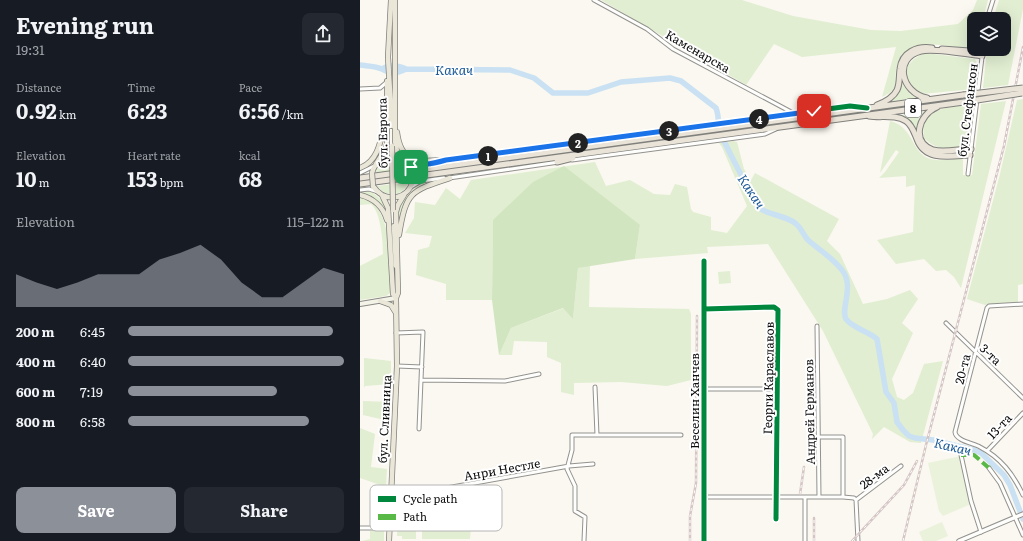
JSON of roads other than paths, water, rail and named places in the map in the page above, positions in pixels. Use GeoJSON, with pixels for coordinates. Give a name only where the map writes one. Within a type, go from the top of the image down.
{"type":"FeatureCollection","features":[{"type":"Feature","properties":{"kind":"highway"},"geometry":{"type":"LineString","coordinates":[[869,107],[890,98],[896,91],[902,61],[913,50],[924,47],[967,51]]}},
{"type":"Feature","properties":{"kind":"highway"},"geometry":{"type":"LineString","coordinates":[[948,97],[921,97],[910,90],[903,76],[904,67],[915,53],[922,51],[967,52]]}},
{"type":"Feature","properties":{"kind":"highway","name":"8"},"geometry":{"type":"LineString","coordinates":[[557,162],[601,151],[805,117],[869,107],[1023,88]]}},
{"type":"Feature","properties":{"kind":"highway","name":"8"},"geometry":{"type":"LineString","coordinates":[[730,130],[781,126],[1023,93]]}},
{"type":"Feature","properties":{"kind":"highway"},"geometry":{"type":"LineString","coordinates":[[948,104],[933,109],[924,115],[920,125],[921,137],[930,148],[935,150],[971,149]]}},
{"type":"Feature","properties":{"kind":"highway"},"geometry":{"type":"LineString","coordinates":[[805,117],[814,111]]}},
{"type":"Feature","properties":{"kind":"highway"},"geometry":{"type":"LineString","coordinates":[[862,115],[893,117],[906,121],[913,129],[921,148],[931,155],[970,155]]}},
{"type":"Feature","properties":{"kind":"highway","name":"8"},"geometry":{"type":"LineString","coordinates":[[588,147],[716,132]]}},
{"type":"Feature","properties":{"kind":"highway"},"geometry":{"type":"LineString","coordinates":[[559,146],[588,147]]}},
{"type":"Feature","properties":{"kind":"highway"},"geometry":{"type":"LineString","coordinates":[[360,178],[588,147]]}},
{"type":"Feature","properties":{"kind":"highway"},"geometry":{"type":"LineString","coordinates":[[360,184],[601,151]]}},
{"type":"Feature","properties":{"kind":"main road","name":"бул. Европа"},"geometry":{"type":"LineString","coordinates":[[391,0],[388,60],[391,88],[393,177]]}},
{"type":"Feature","properties":{"kind":"main road","name":"бул. Европа"},"geometry":{"type":"LineString","coordinates":[[375,165],[387,147],[387,94],[394,60],[395,0]]}},
{"type":"Feature","properties":{"kind":"main road","name":"бул. Европа"},"geometry":{"type":"LineString","coordinates":[[390,79],[395,120],[395,146],[405,160]]}},
{"type":"Feature","properties":{"kind":"main road"},"geometry":{"type":"LineString","coordinates":[[360,168],[369,163],[376,154],[387,114]]}},
{"type":"Feature","properties":{"kind":"main road"},"geometry":{"type":"LineString","coordinates":[[395,120],[400,145],[406,155],[416,160],[446,160]]}},
{"type":"Feature","properties":{"kind":"main road"},"geometry":{"type":"LineString","coordinates":[[404,194],[392,198],[378,192],[373,186],[372,173],[375,165],[388,156],[398,157],[405,160],[411,168],[413,181],[411,187]]}},
{"type":"Feature","properties":{"kind":"main road","name":"бул. Сливница"},"geometry":{"type":"LineString","coordinates":[[392,273],[394,259],[393,177]]}},
{"type":"Feature","properties":{"kind":"main road"},"geometry":{"type":"LineString","coordinates":[[398,245],[402,217],[411,195],[420,188],[450,178]]}},
{"type":"Feature","properties":{"kind":"main road","name":"8"},"geometry":{"type":"LineString","coordinates":[[404,194],[411,187]]}},
{"type":"Feature","properties":{"kind":"main road","name":"бул. Сливница"},"geometry":{"type":"LineString","coordinates":[[392,485],[397,366],[396,298],[398,293],[398,245],[396,212],[404,194]]}},
{"type":"Feature","properties":{"kind":"main road"},"geometry":{"type":"LineString","coordinates":[[360,195],[370,199],[379,206],[385,216],[389,228]]}},
{"type":"Feature","properties":{"kind":"main road","name":"бул. Сливница"},"geometry":{"type":"LineString","coordinates":[[382,195],[387,203],[393,294],[396,298]]}},
{"type":"Feature","properties":{"kind":"main road","name":"бул. Сливница"},"geometry":{"type":"LineString","coordinates":[[394,259],[398,278]]}},
{"type":"Feature","properties":{"kind":"main road"},"geometry":{"type":"LineString","coordinates":[[360,304],[396,298]]}},
{"type":"Feature","properties":{"kind":"main road"},"geometry":{"type":"LineString","coordinates":[[380,301],[391,305],[396,315]]}},
{"type":"Feature","properties":{"kind":"street","name":"Каменарска"},"geometry":{"type":"LineString","coordinates":[[594,0],[647,29],[651,34],[680,52],[795,114]]}},
{"type":"Feature","properties":{"kind":"street"},"geometry":{"type":"LineString","coordinates":[[989,12],[993,0]]}},
{"type":"Feature","properties":{"kind":"street","name":"бул. Стефансон"},"geometry":{"type":"LineString","coordinates":[[968,174],[983,56]]}},
{"type":"Feature","properties":{"kind":"street"},"geometry":{"type":"LineString","coordinates":[[360,89],[380,88],[390,79]]}},
{"type":"Feature","properties":{"kind":"street"},"geometry":{"type":"LineString","coordinates":[[380,88],[387,94]]}},
{"type":"Feature","properties":{"kind":"street"},"geometry":{"type":"LineString","coordinates":[[557,162],[730,130],[795,114],[850,106],[869,107]]}},
{"type":"Feature","properties":{"kind":"street"},"geometry":{"type":"LineString","coordinates":[[405,160],[417,166],[446,160],[559,146],[716,132]]}},
{"type":"Feature","properties":{"kind":"street","name":"8"},"geometry":{"type":"LineString","coordinates":[[411,187],[421,181],[557,162]]}},
{"type":"Feature","properties":{"kind":"street"},"geometry":{"type":"LineString","coordinates":[[360,174],[375,165]]}},
{"type":"Feature","properties":{"kind":"street"},"geometry":{"type":"LineString","coordinates":[[360,190],[370,189],[378,192]]}},
{"type":"Feature","properties":{"kind":"street","name":"Веселин Ханчев"},"geometry":{"type":"LineString","coordinates":[[704,260],[704,541]]}},
{"type":"Feature","properties":{"kind":"street","name":"20-та"},"geometry":{"type":"LineString","coordinates":[[987,451],[955,436],[955,432],[988,306],[1023,304]]}},
{"type":"Feature","properties":{"kind":"street","name":"Георги Караславов"},"geometry":{"type":"LineString","coordinates":[[704,309],[776,308],[778,314],[776,520]]}},
{"type":"Feature","properties":{"kind":"street","name":"3-та"},"geometry":{"type":"LineString","coordinates":[[946,324],[1023,398]]}},
{"type":"Feature","properties":{"kind":"street","name":"Андрей Германов"},"geometry":{"type":"LineString","coordinates":[[817,326],[819,497]]}},
{"type":"Feature","properties":{"kind":"street"},"geometry":{"type":"LineString","coordinates":[[396,333],[423,332],[419,429]]}},
{"type":"Feature","properties":{"kind":"street"},"geometry":{"type":"LineString","coordinates":[[397,366],[422,367]]}},
{"type":"Feature","properties":{"kind":"street"},"geometry":{"type":"LineString","coordinates":[[421,380],[505,381],[539,374]]}},
{"type":"Feature","properties":{"kind":"street"},"geometry":{"type":"LineString","coordinates":[[595,387],[597,435]]}},
{"type":"Feature","properties":{"kind":"street"},"geometry":{"type":"LineString","coordinates":[[704,389],[778,389]]}},
{"type":"Feature","properties":{"kind":"street","name":"13-та"},"geometry":{"type":"LineString","coordinates":[[987,451],[1023,413]]}},
{"type":"Feature","properties":{"kind":"street"},"geometry":{"type":"LineString","coordinates":[[584,541],[585,518],[575,510],[575,486],[567,466],[572,450],[572,435],[681,435]]}},
{"type":"Feature","properties":{"kind":"street"},"geometry":{"type":"LineString","coordinates":[[819,437],[842,437],[843,497]]}},
{"type":"Feature","properties":{"kind":"street"},"geometry":{"type":"LineString","coordinates":[[987,451],[1009,470],[1023,495]]}},
{"type":"Feature","properties":{"kind":"street"},"geometry":{"type":"LineString","coordinates":[[962,455],[971,501],[981,532]]}},
{"type":"Feature","properties":{"kind":"street","name":"Анри Нестле"},"geometry":{"type":"LineString","coordinates":[[462,485],[567,466],[593,464]]}},
{"type":"Feature","properties":{"kind":"street","name":"28-ма"},"geometry":{"type":"LineString","coordinates":[[856,500],[902,466]]}},
{"type":"Feature","properties":{"kind":"street"},"geometry":{"type":"LineString","coordinates":[[989,468],[1000,483],[1017,517],[1023,535]]}},
{"type":"Feature","properties":{"kind":"street"},"geometry":{"type":"LineString","coordinates":[[704,496],[854,498],[856,500],[858,541]]}},
{"type":"Feature","properties":{"kind":"street"},"geometry":{"type":"LineString","coordinates":[[804,541],[805,497]]}},
{"type":"Feature","properties":{"kind":"street"},"geometry":{"type":"LineString","coordinates":[[959,541],[1023,514]]}},
{"type":"Feature","properties":{"kind":"waterway","name":"Какач"},"geometry":{"type":"LineString","coordinates":[[360,65],[377,67],[391,73],[396,73],[406,69]]}},
{"type":"Feature","properties":{"kind":"waterway","name":"Какач"},"geometry":{"type":"LineString","coordinates":[[382,69],[388,66],[394,66],[406,69],[510,70],[534,78],[553,93],[588,93],[621,82],[670,78],[681,81],[716,108],[721,135],[746,184],[761,209],[795,223],[808,240],[830,258],[846,276],[846,319],[852,325],[877,339],[886,392],[894,403],[897,422],[903,430],[909,436],[915,438],[933,440],[981,453],[1004,475],[1010,485],[1023,519]]}},
{"type":"Feature","properties":{"kind":"railway"},"geometry":{"type":"LineString","coordinates":[[903,541],[926,445],[1004,146],[1023,47]]}},
{"type":"Feature","properties":{"kind":"railway"},"geometry":{"type":"LineString","coordinates":[[690,541],[690,516],[696,483],[697,316]]}},
{"type":"Feature","properties":{"kind":"railway"},"geometry":{"type":"LineString","coordinates":[[852,541],[904,485],[917,461]]}},
{"type":"Feature","properties":{"kind":"railway"},"geometry":{"type":"LineString","coordinates":[[800,494],[804,467]]}},
{"type":"Feature","properties":{"kind":"railway"},"geometry":{"type":"LineString","coordinates":[[814,518],[814,541]]}}]}
